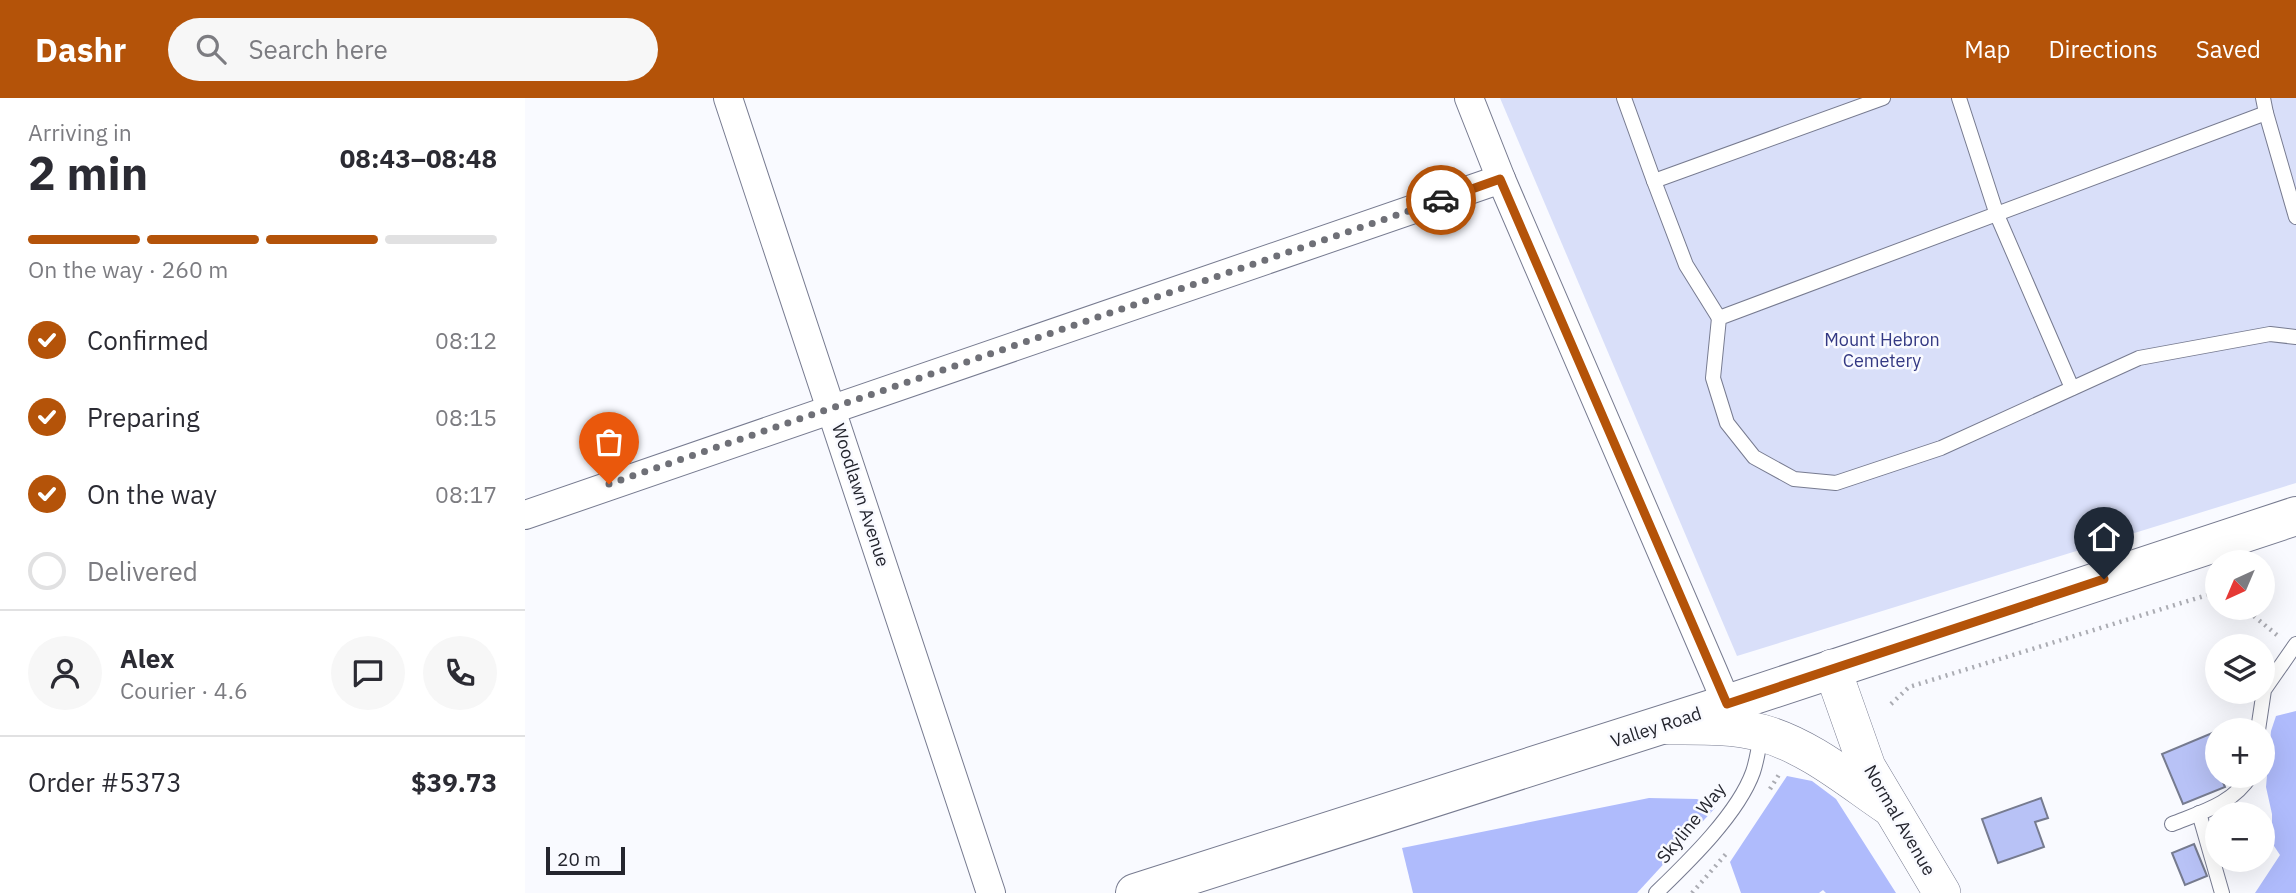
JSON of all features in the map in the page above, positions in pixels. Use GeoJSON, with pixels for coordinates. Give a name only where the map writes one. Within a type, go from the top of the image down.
{"type":"FeatureCollection","features":[{"type":"Feature","properties":{"kind":"main road","name":"Valley Road"},"geometry":{"type":"LineString","coordinates":[[1135,893],[1727,704],[2296,516]]}},
{"type":"Feature","properties":{"kind":"street","name":"Woodlawn Avenue"},"geometry":{"type":"LineString","coordinates":[[728,98],[991,893]]}},
{"type":"Feature","properties":{"kind":"street"},"geometry":{"type":"LineString","coordinates":[[1469,98],[1500,179],[1727,704],[1739,718],[1762,733],[1807,752],[1889,807]]}},
{"type":"Feature","properties":{"kind":"street"},"geometry":{"type":"LineString","coordinates":[[525,515],[1500,179]]}},
{"type":"Feature","properties":{"kind":"street","name":"Normal Avenue"},"geometry":{"type":"LineString","coordinates":[[1832,668],[1867,767],[1942,893]]}},
{"type":"Feature","properties":{"kind":"street"},"geometry":{"type":"LineString","coordinates":[[1658,726],[1714,725],[1762,733]]}},
{"type":"Feature","properties":{"kind":"lane"},"geometry":{"type":"LineString","coordinates":[[1624,98],[1686,265],[1719,318],[1713,378],[1727,423],[1754,457],[1794,479],[1836,483],[1941,448],[2139,358],[2270,334],[2296,337]]}},
{"type":"Feature","properties":{"kind":"lane"},"geometry":{"type":"LineString","coordinates":[[1654,181],[1883,98]]}},
{"type":"Feature","properties":{"kind":"lane"},"geometry":{"type":"LineString","coordinates":[[1959,98],[1997,215],[2072,388]]}},
{"type":"Feature","properties":{"kind":"lane"},"geometry":{"type":"LineString","coordinates":[[2263,98],[2293,196],[2296,216]]}},
{"type":"Feature","properties":{"kind":"lane"},"geometry":{"type":"LineString","coordinates":[[1719,318],[2266,113]]}},
{"type":"Feature","properties":{"kind":"lane"},"geometry":{"type":"LineString","coordinates":[[2260,718],[2264,690],[2295,647]]}},
{"type":"Feature","properties":{"kind":"lane","name":"Skyline Way"},"geometry":{"type":"LineString","coordinates":[[1656,893],[1706,840],[1737,800],[1752,774],[1762,733]]}},
{"type":"Feature","properties":{"kind":"lane"},"geometry":{"type":"LineString","coordinates":[[2172,824],[2241,792],[2243,788]]}},
{"type":"Feature","properties":{"kind":"lane"},"geometry":{"type":"LineString","coordinates":[[2199,813],[2222,893]]}},
{"type":"Feature","properties":{"kind":"path"},"geometry":{"type":"LineString","coordinates":[[1891,704],[1909,687],[2205,596]]}},
{"type":"Feature","properties":{"kind":"path"},"geometry":{"type":"LineString","coordinates":[[2259,620],[2269,628]]}},
{"type":"Feature","properties":{"kind":"green space","name":"Mount Hebron Cemetery"},"geometry":{"type":"Polygon","coordinates":[[[1500,98],[2296,98],[2296,483],[1737,656],[1500,98]]]}},
{"type":"Feature","properties":{"kind":"shaded area"},"geometry":{"type":"Polygon","coordinates":[[[2296,711],[2296,893],[2255,893],[2269,872],[2275,872],[2275,863],[2280,855],[2275,848],[2275,802],[2269,802],[2266,788],[2275,788],[2276,716],[2296,711]]]}},
{"type":"Feature","properties":{"kind":"shaded area"},"geometry":{"type":"Polygon","coordinates":[[[1787,776],[1812,781],[1836,799],[1896,893],[1826,893],[1823,890],[1819,893],[1741,893],[1730,862],[1787,776]]]}},
{"type":"Feature","properties":{"kind":"shaded area"},"geometry":{"type":"Polygon","coordinates":[[[1649,798],[1697,799],[1715,808],[1637,893],[1413,893],[1402,848],[1649,798]]]}},
{"type":"Feature","properties":{"kind":"building"},"geometry":{"type":"Polygon","coordinates":[[[2205,736],[2205,788],[2223,788],[2183,804],[2162,754],[2205,736]]]}},
{"type":"Feature","properties":{"kind":"building"},"geometry":{"type":"Polygon","coordinates":[[[2041,798],[2048,818],[2035,822],[2044,847],[1998,863],[1982,819],[2041,798]]]}},
{"type":"Feature","properties":{"kind":"building"},"geometry":{"type":"Polygon","coordinates":[[[2194,844],[2207,876],[2185,885],[2172,853],[2194,844]]]}},
{"type":"Feature","properties":{"kind":"way so far"},"geometry":{"type":"LineString","coordinates":[[609,484],[1441,200]]}},
{"type":"Feature","properties":{"kind":"route"},"geometry":{"type":"LineString","coordinates":[[1441,200],[1500,179],[1727,704],[2104,579]]}}]}
